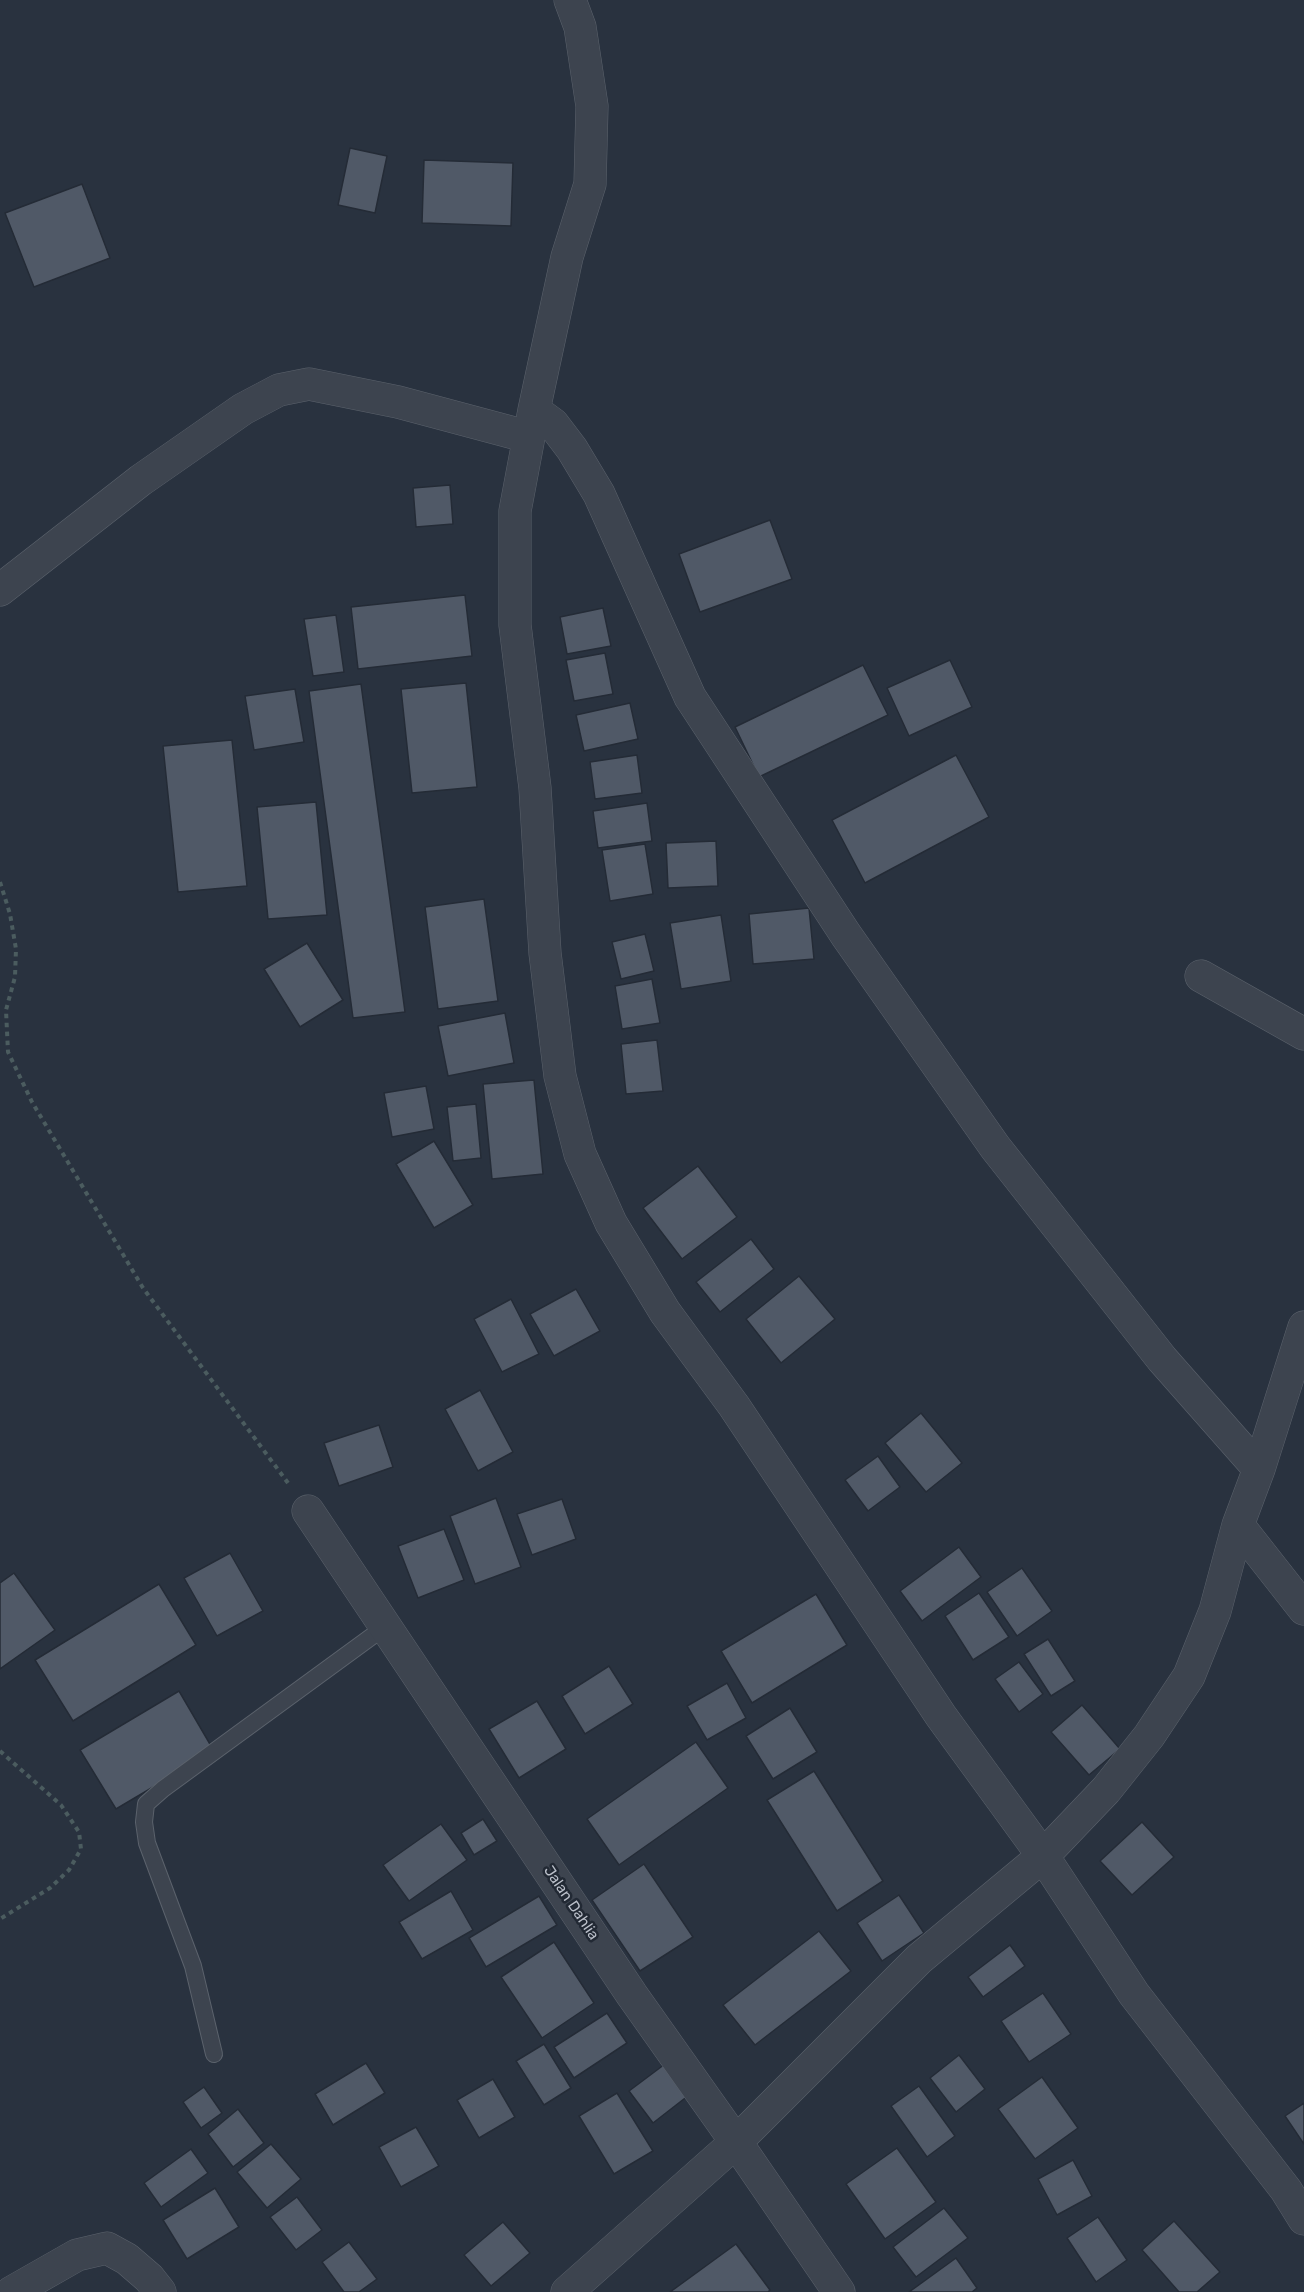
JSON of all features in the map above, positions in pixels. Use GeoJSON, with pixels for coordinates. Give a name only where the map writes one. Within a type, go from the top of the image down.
{"type":"FeatureCollection","features":[{"type":"Feature","properties":{"kind":"street"},"geometry":{"type":"LineString","coordinates":[[570,0],[580,27],[592,106],[590,184],[567,256],[515,511],[515,625],[535,788],[545,953],[560,1076],[580,1154],[611,1223],[665,1312],[734,1406],[940,1716],[1043,1856],[1134,1994],[1295,2186],[1304,2218]]}},
{"type":"Feature","properties":{"kind":"street"},"geometry":{"type":"LineString","coordinates":[[0,590],[141,480],[243,409],[279,390],[309,384],[398,402],[531,424],[553,424],[572,448],[599,494],[690,697],[846,935],[995,1147],[1162,1359],[1260,1469]]}},
{"type":"Feature","properties":{"kind":"street"},"geometry":{"type":"LineString","coordinates":[[1201,976],[1304,1034]]}},
{"type":"Feature","properties":{"kind":"street"},"geometry":{"type":"LineString","coordinates":[[567,2292],[736,2142],[919,1959],[1043,1856],[1106,1790],[1149,1736],[1189,1676],[1215,1611],[1238,1525],[1260,1469],[1304,1327]]}},
{"type":"Feature","properties":{"kind":"street","name":"Jalan Dahlia"},"geometry":{"type":"LineString","coordinates":[[308,1510],[632,1995],[839,2292]]}},
{"type":"Feature","properties":{"kind":"street"},"geometry":{"type":"LineString","coordinates":[[1238,1525],[1304,1609]]}},
{"type":"Feature","properties":{"kind":"street"},"geometry":{"type":"LineString","coordinates":[[12,2292],[77,2255],[107,2248],[127,2259],[149,2278],[160,2292]]}},
{"type":"Feature","properties":{"kind":"lane"},"geometry":{"type":"LineString","coordinates":[[214,2054],[193,1966],[147,1844],[144,1822],[146,1804],[172,1782],[386,1626]]}},
{"type":"Feature","properties":{"kind":"path"},"geometry":{"type":"LineString","coordinates":[[0,882],[10,914],[16,950],[15,977],[6,1010],[8,1052],[32,1102],[143,1288],[308,1510]]}},
{"type":"Feature","properties":{"kind":"path"},"geometry":{"type":"LineString","coordinates":[[0,1751],[61,1805],[79,1832],[81,1849],[69,1870],[50,1888],[0,1919]]}},
{"type":"Feature","properties":{"kind":"building"},"geometry":{"type":"Polygon","coordinates":[[[350,148],[387,156],[375,213],[338,205],[350,148]]]}},
{"type":"Feature","properties":{"kind":"building"},"geometry":{"type":"Polygon","coordinates":[[[424,160],[513,163],[511,226],[422,223],[424,160]]]}},
{"type":"Feature","properties":{"kind":"building"},"geometry":{"type":"Polygon","coordinates":[[[82,184],[110,258],[34,287],[5,213],[82,184]]]}},
{"type":"Feature","properties":{"kind":"building"},"geometry":{"type":"Polygon","coordinates":[[[450,485],[453,524],[416,527],[413,488],[450,485]]]}},
{"type":"Feature","properties":{"kind":"building"},"geometry":{"type":"Polygon","coordinates":[[[770,520],[792,579],[700,612],[679,554],[770,520]]]}},
{"type":"Feature","properties":{"kind":"building"},"geometry":{"type":"Polygon","coordinates":[[[465,595],[472,656],[358,669],[351,607],[465,595]]]}},
{"type":"Feature","properties":{"kind":"building"},"geometry":{"type":"Polygon","coordinates":[[[603,608],[611,646],[567,654],[560,617],[603,608]]]}},
{"type":"Feature","properties":{"kind":"building"},"geometry":{"type":"Polygon","coordinates":[[[336,615],[344,672],[313,676],[304,619],[336,615]]]}},
{"type":"Feature","properties":{"kind":"building"},"geometry":{"type":"Polygon","coordinates":[[[605,653],[613,694],[574,701],[566,660],[605,653]]]}},
{"type":"Feature","properties":{"kind":"building"},"geometry":{"type":"Polygon","coordinates":[[[950,660],[972,707],[909,736],[887,688],[950,660]]]}},
{"type":"Feature","properties":{"kind":"building"},"geometry":{"type":"Polygon","coordinates":[[[863,665],[888,715],[759,777],[735,727],[863,665]]]}},
{"type":"Feature","properties":{"kind":"building"},"geometry":{"type":"Polygon","coordinates":[[[466,683],[477,787],[412,793],[401,689],[466,683]]]}},
{"type":"Feature","properties":{"kind":"building"},"geometry":{"type":"Polygon","coordinates":[[[361,684],[405,1012],[353,1018],[309,691],[361,684]]]}},
{"type":"Feature","properties":{"kind":"building"},"geometry":{"type":"Polygon","coordinates":[[[295,689],[304,742],[254,750],[245,696],[295,689]]]}},
{"type":"Feature","properties":{"kind":"building"},"geometry":{"type":"Polygon","coordinates":[[[630,703],[638,739],[584,751],[576,715],[630,703]]]}},
{"type":"Feature","properties":{"kind":"building"},"geometry":{"type":"Polygon","coordinates":[[[232,740],[247,886],[178,892],[163,746],[232,740]]]}},
{"type":"Feature","properties":{"kind":"building"},"geometry":{"type":"Polygon","coordinates":[[[637,755],[642,793],[595,799],[590,762],[637,755]]]}},
{"type":"Feature","properties":{"kind":"building"},"geometry":{"type":"Polygon","coordinates":[[[956,755],[989,817],[865,883],[832,820],[956,755]]]}},
{"type":"Feature","properties":{"kind":"building"},"geometry":{"type":"Polygon","coordinates":[[[316,802],[327,915],[268,919],[257,807],[316,802]]]}},
{"type":"Feature","properties":{"kind":"building"},"geometry":{"type":"Polygon","coordinates":[[[647,803],[652,841],[598,848],[593,811],[647,803]]]}},
{"type":"Feature","properties":{"kind":"building"},"geometry":{"type":"Polygon","coordinates":[[[716,841],[718,886],[668,888],[666,843],[716,841]]]}},
{"type":"Feature","properties":{"kind":"building"},"geometry":{"type":"Polygon","coordinates":[[[645,844],[653,894],[610,901],[602,850],[645,844]]]}},
{"type":"Feature","properties":{"kind":"building"},"geometry":{"type":"Polygon","coordinates":[[[484,899],[498,1001],[438,1009],[425,907],[484,899]]]}},
{"type":"Feature","properties":{"kind":"building"},"geometry":{"type":"Polygon","coordinates":[[[809,908],[814,959],[753,964],[749,914],[809,908]]]}},
{"type":"Feature","properties":{"kind":"building"},"geometry":{"type":"Polygon","coordinates":[[[721,915],[731,981],[681,989],[670,923],[721,915]]]}},
{"type":"Feature","properties":{"kind":"building"},"geometry":{"type":"Polygon","coordinates":[[[645,934],[654,971],[621,979],[612,942],[645,934]]]}},
{"type":"Feature","properties":{"kind":"building"},"geometry":{"type":"Polygon","coordinates":[[[307,943],[343,1000],[300,1027],[264,969],[307,943]]]}},
{"type":"Feature","properties":{"kind":"building"},"geometry":{"type":"Polygon","coordinates":[[[652,979],[660,1023],[622,1029],[615,986],[652,979]]]}},
{"type":"Feature","properties":{"kind":"building"},"geometry":{"type":"Polygon","coordinates":[[[505,1013],[514,1063],[448,1076],[438,1026],[505,1013]]]}},
{"type":"Feature","properties":{"kind":"building"},"geometry":{"type":"Polygon","coordinates":[[[657,1040],[663,1091],[626,1094],[621,1044],[657,1040]]]}},
{"type":"Feature","properties":{"kind":"building"},"geometry":{"type":"Polygon","coordinates":[[[534,1080],[543,1174],[492,1179],[483,1084],[534,1080]]]}},
{"type":"Feature","properties":{"kind":"building"},"geometry":{"type":"Polygon","coordinates":[[[426,1086],[434,1129],[392,1137],[384,1093],[426,1086]]]}},
{"type":"Feature","properties":{"kind":"building"},"geometry":{"type":"Polygon","coordinates":[[[476,1104],[481,1158],[453,1161],[447,1107],[476,1104]]]}},
{"type":"Feature","properties":{"kind":"building"},"geometry":{"type":"Polygon","coordinates":[[[434,1141],[473,1205],[434,1228],[396,1164],[434,1141]]]}},
{"type":"Feature","properties":{"kind":"building"},"geometry":{"type":"Polygon","coordinates":[[[698,1166],[737,1217],[682,1259],[643,1208],[698,1166]]]}},
{"type":"Feature","properties":{"kind":"building"},"geometry":{"type":"Polygon","coordinates":[[[751,1239],[774,1269],[720,1312],[696,1282],[751,1239]]]}},
{"type":"Feature","properties":{"kind":"building"},"geometry":{"type":"Polygon","coordinates":[[[799,1276],[835,1319],[781,1363],[746,1319],[799,1276]]]}},
{"type":"Feature","properties":{"kind":"building"},"geometry":{"type":"Polygon","coordinates":[[[576,1289],[600,1331],[554,1356],[530,1314],[576,1289]]]}},
{"type":"Feature","properties":{"kind":"building"},"geometry":{"type":"Polygon","coordinates":[[[511,1299],[539,1354],[502,1372],[474,1319],[511,1299]]]}},
{"type":"Feature","properties":{"kind":"building"},"geometry":{"type":"Polygon","coordinates":[[[480,1390],[513,1452],[478,1471],[445,1409],[480,1390]]]}},
{"type":"Feature","properties":{"kind":"building"},"geometry":{"type":"Polygon","coordinates":[[[921,1413],[962,1463],[926,1492],[885,1443],[921,1413]]]}},
{"type":"Feature","properties":{"kind":"building"},"geometry":{"type":"Polygon","coordinates":[[[379,1425],[393,1467],[339,1486],[324,1443],[379,1425]]]}},
{"type":"Feature","properties":{"kind":"building"},"geometry":{"type":"Polygon","coordinates":[[[878,1456],[900,1487],[868,1511],[845,1480],[878,1456]]]}},
{"type":"Feature","properties":{"kind":"building"},"geometry":{"type":"Polygon","coordinates":[[[496,1498],[521,1567],[475,1584],[450,1516],[496,1498]]]}},
{"type":"Feature","properties":{"kind":"building"},"geometry":{"type":"Polygon","coordinates":[[[562,1499],[576,1539],[532,1555],[517,1514],[562,1499]]]}},
{"type":"Feature","properties":{"kind":"building"},"geometry":{"type":"Polygon","coordinates":[[[444,1529],[464,1580],[418,1598],[398,1546],[444,1529]]]}},
{"type":"Feature","properties":{"kind":"building"},"geometry":{"type":"Polygon","coordinates":[[[959,1547],[981,1577],[922,1621],[900,1591],[959,1547]]]}},
{"type":"Feature","properties":{"kind":"building"},"geometry":{"type":"Polygon","coordinates":[[[230,1553],[263,1611],[217,1636],[184,1578],[230,1553]]]}},
{"type":"Feature","properties":{"kind":"building"},"geometry":{"type":"Polygon","coordinates":[[[1022,1568],[1052,1611],[1017,1636],[987,1592],[1022,1568]]]}},
{"type":"Feature","properties":{"kind":"building"},"geometry":{"type":"Polygon","coordinates":[[[14,1573],[55,1630],[0,1669],[0,1583],[14,1573]]]}},
{"type":"Feature","properties":{"kind":"building"},"geometry":{"type":"Polygon","coordinates":[[[159,1584],[196,1645],[73,1721],[35,1660],[159,1584]]]}},
{"type":"Feature","properties":{"kind":"building"},"geometry":{"type":"Polygon","coordinates":[[[979,1593],[1009,1637],[973,1660],[945,1616],[979,1593]]]}},
{"type":"Feature","properties":{"kind":"building"},"geometry":{"type":"Polygon","coordinates":[[[816,1594],[847,1645],[752,1703],[721,1651],[816,1594]]]}},
{"type":"Feature","properties":{"kind":"building"},"geometry":{"type":"Polygon","coordinates":[[[1048,1639],[1075,1681],[1051,1696],[1024,1654],[1048,1639]]]}},
{"type":"Feature","properties":{"kind":"building"},"geometry":{"type":"Polygon","coordinates":[[[1019,1662],[1043,1694],[1019,1712],[995,1679],[1019,1662]]]}},
{"type":"Feature","properties":{"kind":"building"},"geometry":{"type":"Polygon","coordinates":[[[609,1666],[633,1704],[585,1734],[562,1696],[609,1666]]]}},
{"type":"Feature","properties":{"kind":"building"},"geometry":{"type":"Polygon","coordinates":[[[727,1683],[746,1718],[707,1740],[687,1706],[727,1683]]]}},
{"type":"Feature","properties":{"kind":"building"},"geometry":{"type":"Polygon","coordinates":[[[179,1691],[214,1751],[116,1809],[80,1750],[179,1691]]]}},
{"type":"Feature","properties":{"kind":"building"},"geometry":{"type":"Polygon","coordinates":[[[537,1701],[566,1749],[519,1778],[489,1729],[537,1701]]]}},
{"type":"Feature","properties":{"kind":"building"},"geometry":{"type":"Polygon","coordinates":[[[1082,1705],[1120,1749],[1089,1775],[1051,1732],[1082,1705]]]}},
{"type":"Feature","properties":{"kind":"building"},"geometry":{"type":"Polygon","coordinates":[[[790,1708],[817,1752],[773,1779],[746,1736],[790,1708]]]}},
{"type":"Feature","properties":{"kind":"building"},"geometry":{"type":"Polygon","coordinates":[[[696,1742],[728,1788],[619,1865],[587,1819],[696,1742]]]}},
{"type":"Feature","properties":{"kind":"building"},"geometry":{"type":"Polygon","coordinates":[[[814,1771],[883,1881],[837,1911],[767,1800],[814,1771]]]}},
{"type":"Feature","properties":{"kind":"building"},"geometry":{"type":"Polygon","coordinates":[[[483,1819],[497,1841],[474,1855],[461,1833],[483,1819]]]}},
{"type":"Feature","properties":{"kind":"building"},"geometry":{"type":"Polygon","coordinates":[[[1142,1822],[1174,1857],[1132,1895],[1100,1861],[1142,1822]]]}},
{"type":"Feature","properties":{"kind":"building"},"geometry":{"type":"Polygon","coordinates":[[[441,1824],[467,1860],[409,1901],[383,1865],[441,1824]]]}},
{"type":"Feature","properties":{"kind":"building"},"geometry":{"type":"Polygon","coordinates":[[[644,1864],[693,1937],[640,1971],[592,1900],[644,1864]]]}},
{"type":"Feature","properties":{"kind":"building"},"geometry":{"type":"Polygon","coordinates":[[[451,1891],[473,1930],[422,1959],[399,1922],[451,1891]]]}},
{"type":"Feature","properties":{"kind":"building"},"geometry":{"type":"Polygon","coordinates":[[[899,1895],[924,1933],[882,1961],[857,1923],[899,1895]]]}},
{"type":"Feature","properties":{"kind":"building"},"geometry":{"type":"Polygon","coordinates":[[[539,1896],[557,1925],[486,1967],[469,1938],[539,1896]]]}},
{"type":"Feature","properties":{"kind":"building"},"geometry":{"type":"Polygon","coordinates":[[[819,1931],[851,1971],[755,2045],[723,2005],[819,1931]]]}},
{"type":"Feature","properties":{"kind":"building"},"geometry":{"type":"Polygon","coordinates":[[[554,1942],[594,2003],[542,2038],[501,1977],[554,1942]]]}},
{"type":"Feature","properties":{"kind":"building"},"geometry":{"type":"Polygon","coordinates":[[[1010,1945],[1025,1966],[983,1997],[968,1977],[1010,1945]]]}},
{"type":"Feature","properties":{"kind":"building"},"geometry":{"type":"Polygon","coordinates":[[[1043,1993],[1071,2034],[1029,2062],[1001,2021],[1043,1993]]]}},
{"type":"Feature","properties":{"kind":"building"},"geometry":{"type":"Polygon","coordinates":[[[607,2013],[627,2043],[574,2078],[554,2047],[607,2013]]]}},
{"type":"Feature","properties":{"kind":"building"},"geometry":{"type":"Polygon","coordinates":[[[544,2044],[571,2088],[544,2105],[516,2061],[544,2044]]]}},
{"type":"Feature","properties":{"kind":"building"},"geometry":{"type":"Polygon","coordinates":[[[959,2055],[985,2089],[956,2112],[930,2078],[959,2055]]]}},
{"type":"Feature","properties":{"kind":"building"},"geometry":{"type":"Polygon","coordinates":[[[366,2063],[385,2093],[333,2125],[315,2094],[366,2063]]]}},
{"type":"Feature","properties":{"kind":"building"},"geometry":{"type":"Polygon","coordinates":[[[665,2064],[689,2095],[653,2123],[629,2091],[665,2064]]]}},
{"type":"Feature","properties":{"kind":"building"},"geometry":{"type":"Polygon","coordinates":[[[1042,2077],[1078,2128],[1035,2159],[998,2109],[1042,2077]]]}},
{"type":"Feature","properties":{"kind":"building"},"geometry":{"type":"Polygon","coordinates":[[[493,2079],[515,2117],[479,2138],[457,2100],[493,2079]]]}},
{"type":"Feature","properties":{"kind":"building"},"geometry":{"type":"Polygon","coordinates":[[[919,2086],[955,2136],[927,2157],[891,2106],[919,2086]]]}},
{"type":"Feature","properties":{"kind":"building"},"geometry":{"type":"Polygon","coordinates":[[[204,2087],[222,2113],[201,2128],[183,2102],[204,2087]]]}},
{"type":"Feature","properties":{"kind":"building"},"geometry":{"type":"Polygon","coordinates":[[[617,2093],[653,2151],[614,2174],[579,2116],[617,2093]]]}},
{"type":"Feature","properties":{"kind":"building"},"geometry":{"type":"Polygon","coordinates":[[[1304,2103],[1304,2144],[1285,2116],[1304,2103]]]}},
{"type":"Feature","properties":{"kind":"building"},"geometry":{"type":"Polygon","coordinates":[[[238,2109],[264,2143],[233,2167],[208,2134],[238,2109]]]}},
{"type":"Feature","properties":{"kind":"building"},"geometry":{"type":"Polygon","coordinates":[[[416,2127],[439,2166],[401,2187],[379,2147],[416,2127]]]}},
{"type":"Feature","properties":{"kind":"building"},"geometry":{"type":"Polygon","coordinates":[[[271,2144],[301,2179],[267,2208],[237,2172],[271,2144]]]}},
{"type":"Feature","properties":{"kind":"building"},"geometry":{"type":"Polygon","coordinates":[[[897,2148],[936,2202],[885,2239],[846,2184],[897,2148]]]}},
{"type":"Feature","properties":{"kind":"building"},"geometry":{"type":"Polygon","coordinates":[[[191,2149],[208,2173],[161,2207],[144,2183],[191,2149]]]}},
{"type":"Feature","properties":{"kind":"building"},"geometry":{"type":"Polygon","coordinates":[[[1073,2160],[1092,2196],[1057,2215],[1038,2179],[1073,2160]]]}},
{"type":"Feature","properties":{"kind":"building"},"geometry":{"type":"Polygon","coordinates":[[[215,2188],[239,2227],[187,2259],[163,2220],[215,2188]]]}},
{"type":"Feature","properties":{"kind":"building"},"geometry":{"type":"Polygon","coordinates":[[[297,2197],[322,2230],[296,2250],[270,2217],[297,2197]]]}},
{"type":"Feature","properties":{"kind":"building"},"geometry":{"type":"Polygon","coordinates":[[[944,2208],[968,2238],[916,2277],[893,2247],[944,2208]]]}},
{"type":"Feature","properties":{"kind":"building"},"geometry":{"type":"Polygon","coordinates":[[[1098,2217],[1127,2260],[1096,2282],[1067,2238],[1098,2217]]]}},
{"type":"Feature","properties":{"kind":"building"},"geometry":{"type":"Polygon","coordinates":[[[1174,2221],[1220,2272],[1197,2292],[1179,2292],[1142,2250],[1174,2221]]]}},
{"type":"Feature","properties":{"kind":"building"},"geometry":{"type":"Polygon","coordinates":[[[503,2222],[530,2253],[491,2286],[464,2255],[503,2222]]]}},
{"type":"Feature","properties":{"kind":"building"},"geometry":{"type":"Polygon","coordinates":[[[349,2242],[377,2279],[359,2292],[344,2292],[322,2262],[349,2242]]]}},
{"type":"Feature","properties":{"kind":"building"},"geometry":{"type":"Polygon","coordinates":[[[736,2244],[770,2290],[768,2292],[670,2292],[736,2244]]]}},
{"type":"Feature","properties":{"kind":"building"},"geometry":{"type":"Polygon","coordinates":[[[956,2258],[977,2288],[972,2292],[909,2292],[956,2258]]]}}]}
